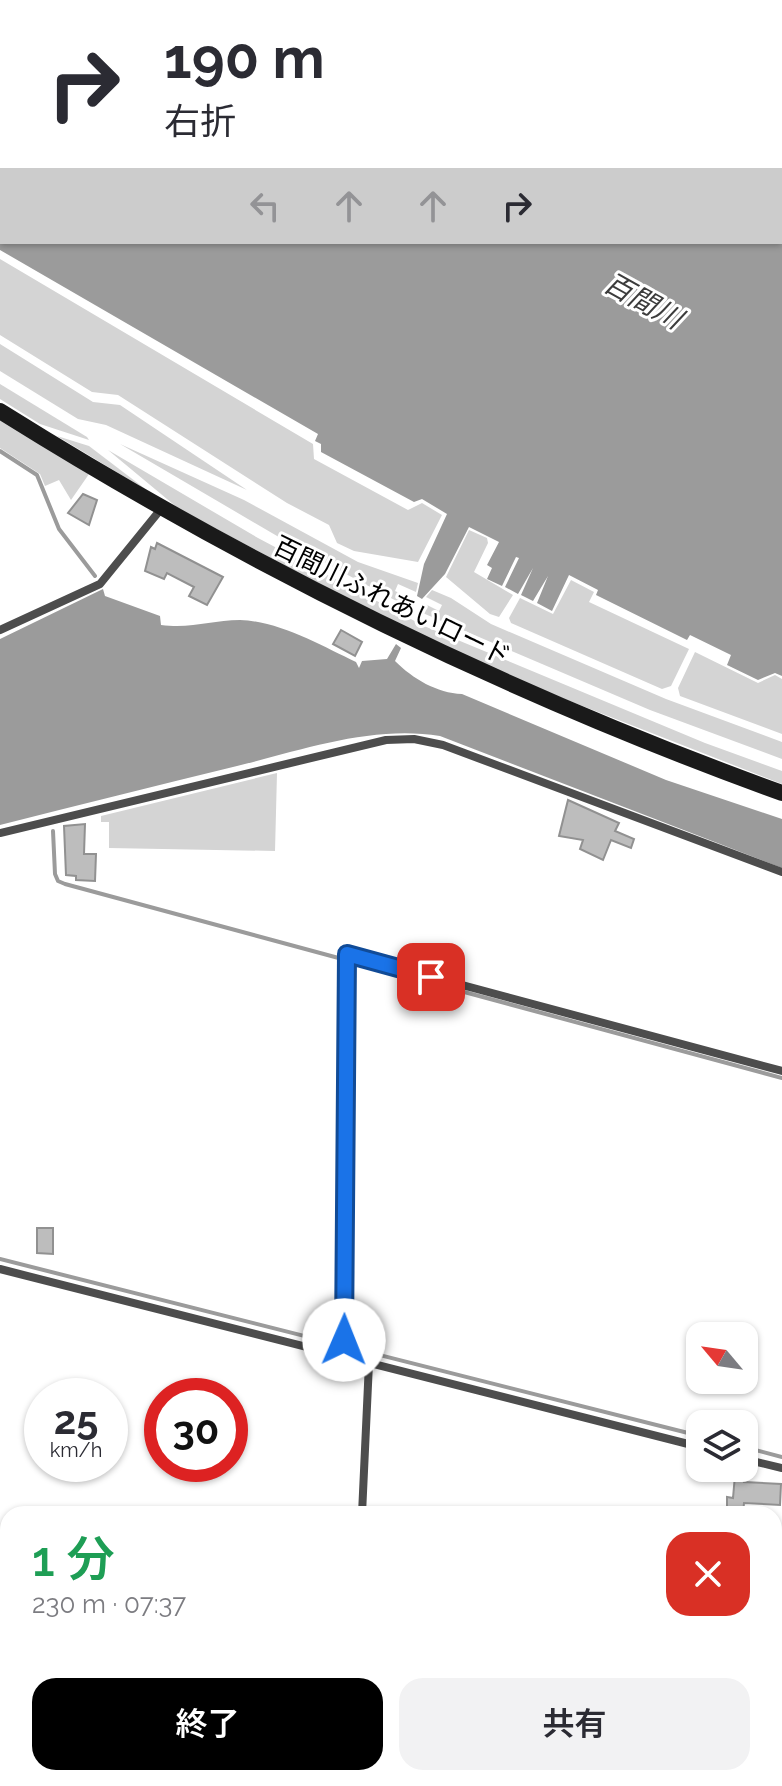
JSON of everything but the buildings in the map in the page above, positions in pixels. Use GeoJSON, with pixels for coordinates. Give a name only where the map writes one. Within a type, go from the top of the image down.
{"type":"FeatureCollection","features":[{"type":"Feature","properties":{"kind":"street","name":"百間川ふれあいロード"},"geometry":{"type":"LineString","coordinates":[[0,411],[161,509],[363,617],[584,717],[782,793]]}},
{"type":"Feature","properties":{"kind":"street"},"geometry":{"type":"LineString","coordinates":[[0,630],[100,584],[161,509]]}},
{"type":"Feature","properties":{"kind":"street"},"geometry":{"type":"LineString","coordinates":[[0,833],[386,740],[414,739],[443,745],[782,872]]}},
{"type":"Feature","properties":{"kind":"street"},"geometry":{"type":"LineString","coordinates":[[344,1349],[347,954],[782,1071]]}},
{"type":"Feature","properties":{"kind":"street"},"geometry":{"type":"LineString","coordinates":[[0,1269],[344,1349],[369,1363],[686,1443]]}},
{"type":"Feature","properties":{"kind":"street"},"geometry":{"type":"LineString","coordinates":[[362,1506],[369,1363]]}},
{"type":"Feature","properties":{"kind":"street"},"geometry":{"type":"LineString","coordinates":[[758,1462],[782,1468]]}},
{"type":"Feature","properties":{"kind":"shaded area"},"geometry":{"type":"Polygon","coordinates":[[[0,259],[313,444],[314,459],[408,510],[422,503],[442,515],[418,562],[354,551],[337,543],[329,525],[287,503],[118,395],[92,392],[0,335],[0,259]]]}},
{"type":"Feature","properties":{"kind":"shaded area"},"geometry":{"type":"Polygon","coordinates":[[[0,344],[93,402],[120,405],[247,490],[106,425],[78,419],[0,371],[0,344]]]}},
{"type":"Feature","properties":{"kind":"shaded area"},"geometry":{"type":"Polygon","coordinates":[[[0,384],[89,440],[40,424],[0,399],[0,384]]]}},
{"type":"Feature","properties":{"kind":"shaded area"},"geometry":{"type":"Polygon","coordinates":[[[0,419],[89,474],[71,500],[59,480],[45,486],[40,474],[0,448],[0,419]]]}},
{"type":"Feature","properties":{"kind":"shaded area"},"geometry":{"type":"Polygon","coordinates":[[[57,436],[89,446],[148,491],[57,436]]]}},
{"type":"Feature","properties":{"kind":"shaded area"},"geometry":{"type":"Polygon","coordinates":[[[120,444],[244,500],[358,562],[418,583],[416,592],[398,584],[395,591],[408,597],[404,605],[301,550],[120,444]]]}},
{"type":"Feature","properties":{"kind":"shaded area"},"geometry":{"type":"Polygon","coordinates":[[[108,450],[258,538],[424,626],[705,743],[782,771],[782,784],[534,687],[361,606],[179,509],[108,450]]]}},
{"type":"Feature","properties":{"kind":"shaded area"},"geometry":{"type":"Polygon","coordinates":[[[469,530],[487,538],[488,543],[474,572],[513,595],[499,617],[490,614],[446,577],[469,530]]]}},
{"type":"Feature","properties":{"kind":"shaded area"},"geometry":{"type":"Polygon","coordinates":[[[571,580],[594,592],[589,602],[689,649],[671,686],[662,689],[511,623],[509,618],[520,598],[553,614],[571,580]]]}},
{"type":"Feature","properties":{"kind":"shaded area"},"geometry":{"type":"Polygon","coordinates":[[[432,590],[451,598],[491,624],[666,699],[782,742],[782,759],[650,710],[418,611],[423,603],[439,611],[442,605],[426,597],[432,590]]]}},
{"type":"Feature","properties":{"kind":"shaded area"},"geometry":{"type":"Polygon","coordinates":[[[695,652],[758,683],[775,675],[782,679],[782,734],[680,696],[678,688],[695,652]]]}},
{"type":"Feature","properties":{"kind":"shaded area"},"geometry":{"type":"Polygon","coordinates":[[[277,773],[275,851],[109,848],[109,822],[101,822],[101,816],[277,773]]]}},
{"type":"Feature","properties":{"kind":"water","name":"百間川"},"geometry":{"type":"Polygon","coordinates":[[[0,244],[782,244],[782,676],[775,673],[758,680],[727,665],[731,655],[690,635],[687,640],[596,595],[598,590],[569,575],[552,611],[537,603],[548,576],[533,601],[521,595],[533,568],[518,594],[505,587],[519,558],[516,557],[502,586],[487,579],[492,568],[487,565],[499,542],[469,527],[445,574],[422,599],[417,596],[424,564],[447,514],[422,499],[414,502],[321,452],[321,444],[315,441],[318,434],[0,250],[0,244]]]}},
{"type":"Feature","properties":{"kind":"water"},"geometry":{"type":"Polygon","coordinates":[[[103,589],[105,596],[160,616],[161,625],[255,621],[315,642],[356,662],[359,668],[362,661],[387,659],[396,644],[401,648],[395,661],[435,688],[462,694],[666,780],[782,819],[782,868],[440,736],[414,733],[337,741],[0,825],[0,639],[103,589]]]}},
{"type":"Feature","properties":{"kind":"waterway"},"geometry":{"type":"LineString","coordinates":[[0,451],[37,475],[59,529],[95,576]]}},
{"type":"Feature","properties":{"kind":"waterway"},"geometry":{"type":"LineString","coordinates":[[53,831],[55,874],[58,881],[65,884],[782,1078]]}},
{"type":"Feature","properties":{"kind":"waterway"},"geometry":{"type":"LineString","coordinates":[[0,1259],[686,1432]]}},
{"type":"Feature","properties":{"kind":"waterway"},"geometry":{"type":"LineString","coordinates":[[758,1451],[782,1457]]}},
{"type":"Feature","properties":{"kind":"route"},"geometry":{"type":"LineString","coordinates":[[344,1340],[347,954],[431,977]]}}]}
